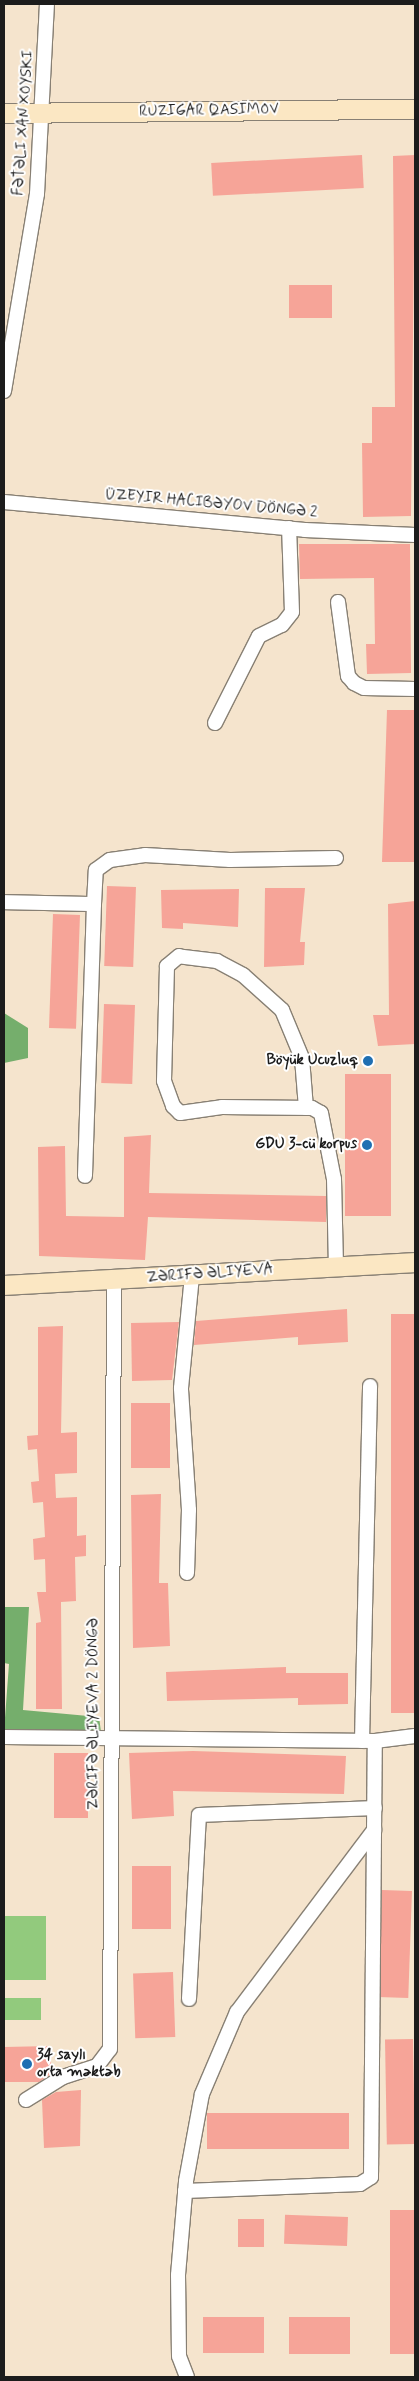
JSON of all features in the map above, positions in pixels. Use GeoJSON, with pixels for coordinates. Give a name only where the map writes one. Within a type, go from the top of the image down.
{"type":"FeatureCollection","features":[{"type":"Feature","properties":{"kind":"street","name":"FƏTƏLI XAN XOYSKI"},"geometry":{"type":"LineString","coordinates":[[4,391],[37,194],[44,113],[47,4]]}},
{"type":"Feature","properties":{"kind":"street"},"geometry":{"type":"LineString","coordinates":[[4,113],[415,109]]}},
{"type":"Feature","properties":{"kind":"street"},"geometry":{"type":"LineString","coordinates":[[4,502],[289,528],[415,535]]}},
{"type":"Feature","properties":{"kind":"street"},"geometry":{"type":"LineString","coordinates":[[215,723],[259,636],[282,625],[292,612],[289,528]]}},
{"type":"Feature","properties":{"kind":"street"},"geometry":{"type":"LineString","coordinates":[[338,602],[348,676],[354,684],[364,688],[415,689]]}},
{"type":"Feature","properties":{"kind":"street"},"geometry":{"type":"LineString","coordinates":[[86,1176],[96,870],[110,860],[145,855],[230,860],[336,858]]}},
{"type":"Feature","properties":{"kind":"street"},"geometry":{"type":"LineString","coordinates":[[4,902],[94,904]]}},
{"type":"Feature","properties":{"kind":"street"},"geometry":{"type":"LineString","coordinates":[[306,1108],[302,1058],[282,1010],[243,975],[217,961],[180,956],[167,966],[164,1081],[173,1106],[180,1113],[222,1107],[306,1108],[321,1113],[326,1121],[334,1179],[336,1265]]}},
{"type":"Feature","properties":{"kind":"street","name":"ZƏRIFƏ ƏLIYEVA"},"geometry":{"type":"LineString","coordinates":[[4,1285],[415,1262]]}},
{"type":"Feature","properties":{"kind":"street"},"geometry":{"type":"LineString","coordinates":[[187,1572],[189,1510],[181,1388],[192,1275]]}},
{"type":"Feature","properties":{"kind":"street","name":"ZƏRIFƏ ƏLIYEVA 2 DÖNGƏ"},"geometry":{"type":"LineString","coordinates":[[26,2100],[62,2077],[97,2066],[110,2050],[109,1738],[114,1280]]}},
{"type":"Feature","properties":{"kind":"street"},"geometry":{"type":"LineString","coordinates":[[185,2191],[360,2184],[371,2177],[374,1808],[369,1741],[370,1386]]}},
{"type":"Feature","properties":{"kind":"street"},"geometry":{"type":"LineString","coordinates":[[4,1737],[369,1741],[415,1736]]}},
{"type":"Feature","properties":{"kind":"street"},"geometry":{"type":"LineString","coordinates":[[189,1999],[199,1815],[374,1808]]}},
{"type":"Feature","properties":{"kind":"street"},"geometry":{"type":"LineString","coordinates":[[187,2377],[179,2356],[185,2191],[202,2094],[237,2012],[374,1830]]}},
{"type":"Feature","properties":{"kind":"green space"},"geometry":{"type":"Polygon","coordinates":[[[4,1013],[28,1028],[28,1058],[4,1063],[4,1013]]]}},
{"type":"Feature","properties":{"kind":"green space"},"geometry":{"type":"Polygon","coordinates":[[[4,1607],[29,1607],[23,1710],[99,1717],[101,1732],[4,1731],[9,1664],[4,1663],[4,1607]]]}},
{"type":"Feature","properties":{"kind":"green space"},"geometry":{"type":"Polygon","coordinates":[[[4,1916],[46,1916],[46,1980],[4,1980],[4,1916]]]}},
{"type":"Feature","properties":{"kind":"green space"},"geometry":{"type":"Polygon","coordinates":[[[4,1998],[41,1998],[41,2020],[4,2020],[4,1998]]]}},
{"type":"Feature","properties":{"kind":"building"},"geometry":{"type":"Polygon","coordinates":[[[362,155],[364,188],[213,196],[211,163],[362,155]]]}},
{"type":"Feature","properties":{"kind":"building"},"geometry":{"type":"Polygon","coordinates":[[[415,155],[411,516],[363,517],[362,443],[372,443],[372,407],[395,407],[393,156],[415,155]]]}},
{"type":"Feature","properties":{"kind":"building"},"geometry":{"type":"Polygon","coordinates":[[[289,285],[332,285],[332,318],[289,318],[289,285]]]}},
{"type":"Feature","properties":{"kind":"building"},"geometry":{"type":"Polygon","coordinates":[[[299,544],[410,544],[411,673],[367,674],[366,644],[375,644],[374,578],[300,579],[299,544]]]}},
{"type":"Feature","properties":{"kind":"building"},"geometry":{"type":"Polygon","coordinates":[[[387,710],[415,710],[415,862],[382,862],[387,710]]]}},
{"type":"Feature","properties":{"kind":"building"},"geometry":{"type":"Polygon","coordinates":[[[107,886],[136,887],[133,967],[104,966],[107,886]]]}},
{"type":"Feature","properties":{"kind":"building"},"geometry":{"type":"Polygon","coordinates":[[[265,888],[305,888],[300,942],[305,942],[304,965],[264,967],[265,888]]]}},
{"type":"Feature","properties":{"kind":"building"},"geometry":{"type":"Polygon","coordinates":[[[239,889],[238,927],[183,923],[183,929],[162,928],[161,890],[239,889]]]}},
{"type":"Feature","properties":{"kind":"building"},"geometry":{"type":"Polygon","coordinates":[[[415,901],[415,1044],[378,1046],[373,1015],[389,1015],[388,904],[415,901]]]}},
{"type":"Feature","properties":{"kind":"building"},"geometry":{"type":"Polygon","coordinates":[[[53,914],[80,915],[76,1029],[49,1028],[53,914]]]}},
{"type":"Feature","properties":{"kind":"building"},"geometry":{"type":"Polygon","coordinates":[[[104,1004],[135,1005],[132,1084],[101,1083],[104,1004]]]}},
{"type":"Feature","properties":{"kind":"building","name":"GDU 3-cü korpus"},"geometry":{"type":"Polygon","coordinates":[[[345,1074],[391,1074],[391,1216],[345,1216],[345,1074]]]}},
{"type":"Feature","properties":{"kind":"building"},"geometry":{"type":"Polygon","coordinates":[[[151,1135],[149,1193],[326,1196],[326,1222],[148,1217],[145,1260],[39,1256],[38,1147],[65,1146],[66,1216],[124,1217],[124,1137],[151,1135]]]}},
{"type":"Feature","properties":{"kind":"building"},"geometry":{"type":"Polygon","coordinates":[[[347,1309],[348,1342],[298,1345],[298,1337],[194,1345],[196,1321],[347,1309]]]}},
{"type":"Feature","properties":{"kind":"building"},"geometry":{"type":"Polygon","coordinates":[[[391,1314],[415,1314],[415,1713],[391,1713],[391,1314]]]}},
{"type":"Feature","properties":{"kind":"building"},"geometry":{"type":"Polygon","coordinates":[[[179,1322],[172,1380],[132,1381],[131,1323],[179,1322]]]}},
{"type":"Feature","properties":{"kind":"building"},"geometry":{"type":"Polygon","coordinates":[[[63,1326],[61,1433],[77,1432],[77,1473],[55,1474],[56,1498],[77,1497],[77,1536],[86,1535],[86,1556],[75,1557],[76,1601],[61,1602],[62,1709],[36,1709],[36,1623],[41,1622],[37,1592],[46,1592],[45,1559],[34,1560],[33,1539],[45,1537],[43,1502],[33,1503],[31,1482],[39,1481],[37,1449],[28,1450],[27,1436],[38,1435],[38,1327],[63,1326]]]}},
{"type":"Feature","properties":{"kind":"building"},"geometry":{"type":"Polygon","coordinates":[[[131,1403],[170,1403],[170,1468],[131,1468],[131,1403]]]}},
{"type":"Feature","properties":{"kind":"building"},"geometry":{"type":"Polygon","coordinates":[[[161,1494],[159,1583],[168,1583],[170,1646],[133,1648],[131,1495],[161,1494]]]}},
{"type":"Feature","properties":{"kind":"building"},"geometry":{"type":"Polygon","coordinates":[[[286,1667],[286,1673],[348,1673],[348,1704],[298,1705],[298,1698],[167,1701],[166,1672],[286,1667]]]}},
{"type":"Feature","properties":{"kind":"building"},"geometry":{"type":"Polygon","coordinates":[[[193,1751],[346,1756],[344,1794],[173,1791],[174,1816],[132,1819],[129,1753],[193,1751]]]}},
{"type":"Feature","properties":{"kind":"building"},"geometry":{"type":"Polygon","coordinates":[[[54,1753],[88,1753],[88,1818],[54,1818],[54,1753]]]}},
{"type":"Feature","properties":{"kind":"building"},"geometry":{"type":"Polygon","coordinates":[[[132,1866],[171,1866],[171,1929],[132,1929],[132,1866]]]}},
{"type":"Feature","properties":{"kind":"building"},"geometry":{"type":"Polygon","coordinates":[[[382,1890],[412,1891],[408,1998],[378,1997],[382,1890]]]}},
{"type":"Feature","properties":{"kind":"building"},"geometry":{"type":"Polygon","coordinates":[[[173,1972],[175,2037],[135,2038],[133,1973],[173,1972]]]}},
{"type":"Feature","properties":{"kind":"building"},"geometry":{"type":"Polygon","coordinates":[[[385,2039],[413,2039],[415,2144],[387,2144],[385,2039]]]}},
{"type":"Feature","properties":{"kind":"building","name":"34 saylı orta məktəb"},"geometry":{"type":"Polygon","coordinates":[[[51,2046],[51,2074],[39,2082],[4,2082],[4,2047],[51,2046]]]}},
{"type":"Feature","properties":{"kind":"building"},"geometry":{"type":"Polygon","coordinates":[[[81,2090],[80,2146],[44,2148],[42,2100],[56,2092],[81,2090]]]}},
{"type":"Feature","properties":{"kind":"building"},"geometry":{"type":"Polygon","coordinates":[[[207,2113],[349,2113],[349,2149],[207,2149],[207,2113]]]}},
{"type":"Feature","properties":{"kind":"building"},"geometry":{"type":"Polygon","coordinates":[[[390,2210],[415,2210],[415,2354],[390,2354],[390,2210]]]}},
{"type":"Feature","properties":{"kind":"building"},"geometry":{"type":"Polygon","coordinates":[[[285,2215],[348,2217],[347,2246],[284,2244],[285,2215]]]}},
{"type":"Feature","properties":{"kind":"building"},"geometry":{"type":"Polygon","coordinates":[[[238,2219],[264,2219],[264,2247],[238,2247],[238,2219]]]}},
{"type":"Feature","properties":{"kind":"building"},"geometry":{"type":"Polygon","coordinates":[[[203,2317],[264,2317],[264,2353],[203,2353],[203,2317]]]}},
{"type":"Feature","properties":{"kind":"building"},"geometry":{"type":"Polygon","coordinates":[[[289,2317],[350,2317],[350,2354],[289,2354],[289,2317]]]}},
{"type":"Feature","properties":{"kind":"place","name":"Böyük Ucuzluq"},"geometry":{"type":"Point","coordinates":[368,1061]}},
{"type":"Feature","properties":{"kind":"place","name":"GDU 3-cü korpus"},"geometry":{"type":"Point","coordinates":[367,1145]}},
{"type":"Feature","properties":{"kind":"place","name":"34 saylı orta məktəb"},"geometry":{"type":"Point","coordinates":[27,2064]}}]}
